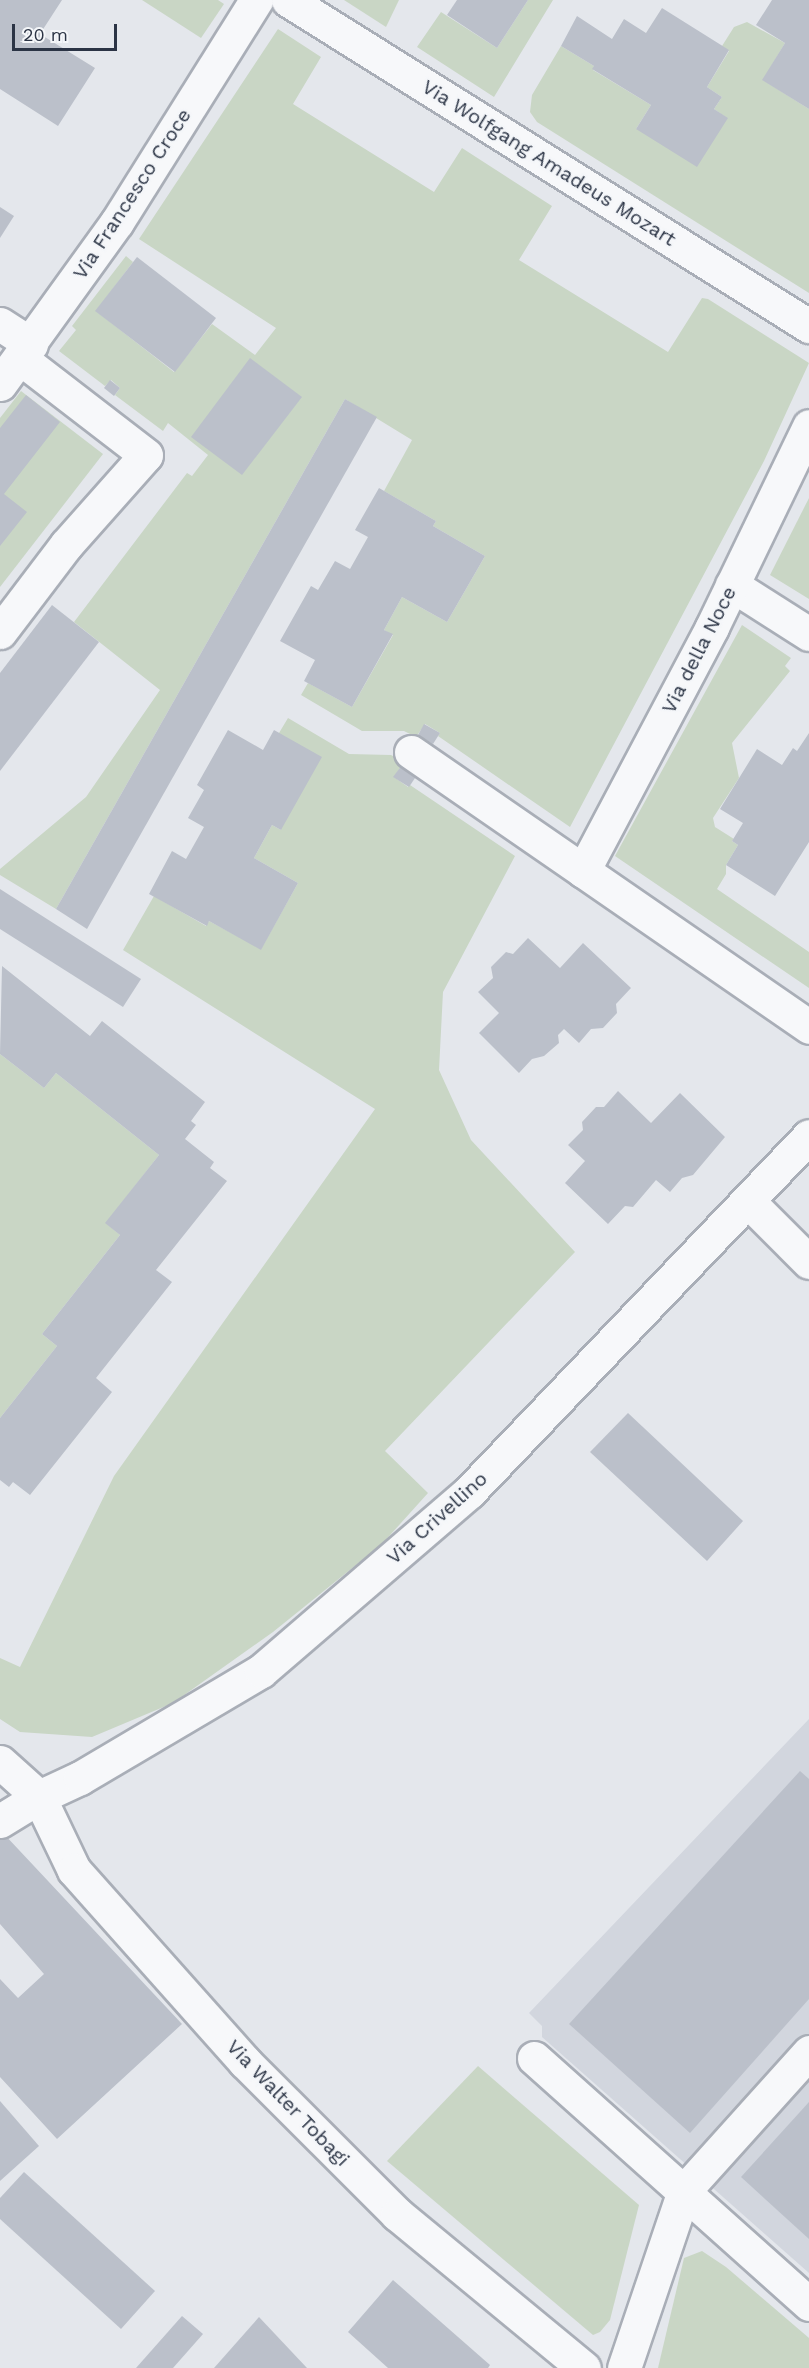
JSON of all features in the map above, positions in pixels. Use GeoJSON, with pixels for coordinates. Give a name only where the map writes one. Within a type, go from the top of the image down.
{"type":"FeatureCollection","features":[{"type":"Feature","properties":{"kind":"street","name":"Via Francesco Croce"},"geometry":{"type":"LineString","coordinates":[[0,384],[117,222],[256,0]]}},
{"type":"Feature","properties":{"kind":"street","name":"Via Wolfgang Amadeus Mozart"},"geometry":{"type":"LineString","coordinates":[[288,0],[809,326]]}},
{"type":"Feature","properties":{"kind":"street"},"geometry":{"type":"LineString","coordinates":[[0,324],[25,351],[146,455],[66,545],[0,632]]}},
{"type":"Feature","properties":{"kind":"street","name":"Via della Noce"},"geometry":{"type":"LineString","coordinates":[[583,871],[732,585],[809,426]]}},
{"type":"Feature","properties":{"kind":"street"},"geometry":{"type":"LineString","coordinates":[[732,585],[809,634]]}},
{"type":"Feature","properties":{"kind":"street"},"geometry":{"type":"LineString","coordinates":[[411,752],[809,1027]]}},
{"type":"Feature","properties":{"kind":"street","name":"Via Crivellino"},"geometry":{"type":"LineString","coordinates":[[0,1821],[39,1797],[80,1778],[261,1671],[470,1492],[809,1136]]}},
{"type":"Feature","properties":{"kind":"street"},"geometry":{"type":"LineString","coordinates":[[748,1201],[809,1262]]}},
{"type":"Feature","properties":{"kind":"street"},"geometry":{"type":"LineString","coordinates":[[0,1762],[39,1797]]}},
{"type":"Feature","properties":{"kind":"street","name":"Via Walter Tobagi"},"geometry":{"type":"LineString","coordinates":[[39,1797],[74,1870],[245,2061],[397,2214],[584,2368]]}},
{"type":"Feature","properties":{"kind":"street"},"geometry":{"type":"LineString","coordinates":[[624,2368],[684,2191],[809,2052]]}},
{"type":"Feature","properties":{"kind":"street"},"geometry":{"type":"LineString","coordinates":[[534,2058],[809,2304]]}},
{"type":"Feature","properties":{"kind":"shaded area"},"geometry":{"type":"Polygon","coordinates":[[[809,1719],[809,2273],[542,2037],[542,2026],[529,2013],[809,1719]]]}},
{"type":"Feature","properties":{"kind":"green space"},"geometry":{"type":"Polygon","coordinates":[[[142,0],[218,0],[224,4],[201,38],[142,0]]]}},
{"type":"Feature","properties":{"kind":"green space"},"geometry":{"type":"Polygon","coordinates":[[[344,0],[399,0],[386,27],[344,0]]]}},
{"type":"Feature","properties":{"kind":"green space"},"geometry":{"type":"Polygon","coordinates":[[[528,0],[553,0],[494,97],[417,47],[441,12],[497,48],[528,0]]]}},
{"type":"Feature","properties":{"kind":"green space"},"geometry":{"type":"Polygon","coordinates":[[[747,22],[785,43],[763,80],[809,109],[809,293],[537,122],[530,112],[532,95],[561,46],[594,66],[593,70],[651,105],[636,129],[727,118],[714,109],[722,97],[707,87],[729,51],[722,46],[734,27],[747,22]]]}},
{"type":"Feature","properties":{"kind":"green space"},"geometry":{"type":"Polygon","coordinates":[[[278,29],[321,57],[293,104],[434,192],[462,148],[552,206],[519,260],[668,352],[702,298],[708,299],[809,363],[764,461],[570,827],[438,736],[440,733],[425,724],[416,737],[404,731],[362,731],[301,695],[308,683],[352,707],[393,635],[384,630],[402,597],[447,622],[485,556],[433,526],[436,521],[384,491],[412,440],[345,399],[56,909],[0,875],[0,869],[86,797],[160,690],[74,622],[187,473],[192,476],[208,455],[168,423],[163,431],[115,395],[120,388],[111,380],[105,386],[59,351],[76,330],[72,326],[126,256],[133,262],[96,311],[174,372],[212,324],[255,355],[276,328],[139,239],[278,29]]]}},
{"type":"Feature","properties":{"kind":"green space"},"geometry":{"type":"Polygon","coordinates":[[[21,391],[103,454],[0,587],[0,418],[21,391]]]}},
{"type":"Feature","properties":{"kind":"green space"},"geometry":{"type":"Polygon","coordinates":[[[809,498],[809,599],[770,575],[809,498]]]}},
{"type":"Feature","properties":{"kind":"green space"},"geometry":{"type":"Polygon","coordinates":[[[742,625],[791,658],[785,666],[790,671],[732,743],[739,778],[713,818],[715,827],[734,839],[732,841],[738,845],[726,865],[726,874],[717,889],[809,952],[809,988],[615,856],[742,625]]]}},
{"type":"Feature","properties":{"kind":"green space"},"geometry":{"type":"Polygon","coordinates":[[[288,718],[349,754],[391,755],[404,762],[394,777],[408,787],[410,785],[515,856],[443,992],[439,1070],[471,1140],[575,1252],[385,1451],[428,1493],[382,1544],[273,1632],[173,1703],[92,1737],[20,1732],[0,1719],[0,1658],[20,1667],[114,1476],[375,1109],[123,950],[154,896],[206,926],[209,921],[261,949],[298,883],[254,858],[272,825],[281,830],[279,733],[288,718]]]}},
{"type":"Feature","properties":{"kind":"green space"},"geometry":{"type":"Polygon","coordinates":[[[0,1054],[44,1088],[56,1073],[159,1155],[106,1223],[120,1235],[42,1334],[57,1346],[0,1418],[0,1054]]]}},
{"type":"Feature","properties":{"kind":"green space"},"geometry":{"type":"Polygon","coordinates":[[[478,2066],[639,2205],[610,2320],[600,2332],[593,2335],[387,2161],[478,2066]]]}},
{"type":"Feature","properties":{"kind":"green space"},"geometry":{"type":"Polygon","coordinates":[[[702,2251],[726,2267],[809,2338],[809,2368],[658,2368],[684,2258],[702,2251]]]}},
{"type":"Feature","properties":{"kind":"building"},"geometry":{"type":"Polygon","coordinates":[[[0,0],[62,0],[40,34],[95,68],[58,126],[0,89],[0,0]]]}},
{"type":"Feature","properties":{"kind":"building"},"geometry":{"type":"Polygon","coordinates":[[[457,0],[528,0],[497,48],[447,15],[457,0]]]}},
{"type":"Feature","properties":{"kind":"building"},"geometry":{"type":"Polygon","coordinates":[[[772,0],[809,0],[809,109],[762,80],[785,43],[756,25],[772,0]]]}},
{"type":"Feature","properties":{"kind":"building"},"geometry":{"type":"Polygon","coordinates":[[[662,8],[729,50],[707,87],[722,97],[714,109],[728,118],[697,167],[636,129],[651,105],[592,69],[594,66],[561,46],[577,16],[612,39],[624,19],[646,33],[662,8]]]}},
{"type":"Feature","properties":{"kind":"building"},"geometry":{"type":"Polygon","coordinates":[[[0,207],[14,216],[0,238],[0,207]]]}},
{"type":"Feature","properties":{"kind":"building"},"geometry":{"type":"Polygon","coordinates":[[[137,257],[216,318],[175,372],[95,311],[137,257]]]}},
{"type":"Feature","properties":{"kind":"building"},"geometry":{"type":"Polygon","coordinates":[[[250,358],[302,397],[242,475],[191,437],[250,358]]]}},
{"type":"Feature","properties":{"kind":"building"},"geometry":{"type":"Polygon","coordinates":[[[110,380],[120,388],[114,396],[104,388],[110,380]]]}},
{"type":"Feature","properties":{"kind":"building"},"geometry":{"type":"Polygon","coordinates":[[[26,395],[60,422],[4,494],[27,512],[0,546],[0,428],[26,395]]]}},
{"type":"Feature","properties":{"kind":"building"},"geometry":{"type":"Polygon","coordinates":[[[345,399],[377,417],[87,929],[56,909],[345,399]]]}},
{"type":"Feature","properties":{"kind":"building"},"geometry":{"type":"Polygon","coordinates":[[[379,488],[436,521],[433,526],[485,556],[447,622],[402,597],[384,630],[393,634],[352,707],[304,681],[315,660],[280,641],[311,586],[318,590],[335,561],[350,569],[368,537],[355,530],[379,488]]]}},
{"type":"Feature","properties":{"kind":"building"},"geometry":{"type":"Polygon","coordinates":[[[52,605],[99,642],[0,771],[0,673],[52,605]]]}},
{"type":"Feature","properties":{"kind":"building"},"geometry":{"type":"Polygon","coordinates":[[[424,724],[440,733],[433,744],[418,735],[424,724]]]}},
{"type":"Feature","properties":{"kind":"building"},"geometry":{"type":"Polygon","coordinates":[[[228,730],[263,750],[274,730],[322,757],[281,830],[272,825],[254,858],[298,883],[261,950],[209,921],[207,926],[149,894],[172,851],[186,859],[204,827],[188,818],[204,790],[197,785],[228,730]]]}},
{"type":"Feature","properties":{"kind":"building"},"geometry":{"type":"Polygon","coordinates":[[[809,733],[809,842],[775,896],[726,865],[738,845],[732,841],[743,823],[720,809],[757,749],[782,765],[793,748],[797,751],[809,733]]]}},
{"type":"Feature","properties":{"kind":"building"},"geometry":{"type":"Polygon","coordinates":[[[402,765],[417,775],[409,787],[393,777],[402,765]]]}},
{"type":"Feature","properties":{"kind":"building"},"geometry":{"type":"Polygon","coordinates":[[[0,889],[141,979],[123,1007],[0,929],[0,889]]]}},
{"type":"Feature","properties":{"kind":"building"},"geometry":{"type":"Polygon","coordinates":[[[528,938],[560,968],[583,943],[631,988],[616,1004],[617,1013],[603,1028],[591,1029],[579,1043],[564,1029],[558,1035],[559,1043],[544,1056],[532,1059],[519,1073],[479,1033],[499,1013],[478,992],[493,978],[491,967],[506,952],[513,954],[528,938]]]}},
{"type":"Feature","properties":{"kind":"building"},"geometry":{"type":"Polygon","coordinates":[[[2,966],[90,1036],[102,1021],[205,1102],[191,1121],[196,1125],[185,1139],[214,1162],[210,1168],[227,1181],[156,1270],[172,1282],[96,1378],[112,1392],[30,1495],[13,1482],[9,1487],[0,1480],[0,1418],[57,1346],[42,1334],[120,1235],[105,1223],[159,1155],[56,1073],[44,1088],[0,1054],[2,966]]]}},
{"type":"Feature","properties":{"kind":"building"},"geometry":{"type":"Polygon","coordinates":[[[618,1091],[651,1123],[680,1093],[725,1137],[693,1175],[682,1178],[670,1192],[656,1180],[633,1207],[625,1206],[608,1224],[565,1183],[585,1161],[568,1145],[583,1130],[582,1122],[596,1107],[604,1107],[618,1091]]]}},
{"type":"Feature","properties":{"kind":"building"},"geometry":{"type":"Polygon","coordinates":[[[628,1413],[743,1521],[707,1561],[590,1452],[628,1413]]]}},
{"type":"Feature","properties":{"kind":"building"},"geometry":{"type":"Polygon","coordinates":[[[800,1771],[809,1779],[809,1999],[690,2133],[569,2024],[800,1771]]]}},
{"type":"Feature","properties":{"kind":"building"},"geometry":{"type":"Polygon","coordinates":[[[4,1834],[182,2024],[57,2139],[0,2077],[0,1979],[18,1998],[44,1974],[0,1924],[0,1836],[4,1834]]]}},
{"type":"Feature","properties":{"kind":"building"},"geometry":{"type":"Polygon","coordinates":[[[0,2101],[39,2146],[0,2181],[0,2101]]]}},
{"type":"Feature","properties":{"kind":"building"},"geometry":{"type":"Polygon","coordinates":[[[809,2102],[809,2239],[741,2177],[809,2102]]]}},
{"type":"Feature","properties":{"kind":"building"},"geometry":{"type":"Polygon","coordinates":[[[24,2172],[155,2291],[121,2329],[0,2219],[0,2198],[24,2172]]]}},
{"type":"Feature","properties":{"kind":"building"},"geometry":{"type":"Polygon","coordinates":[[[393,2280],[490,2365],[488,2368],[388,2368],[348,2332],[393,2280]]]}},
{"type":"Feature","properties":{"kind":"building"},"geometry":{"type":"Polygon","coordinates":[[[182,2316],[203,2334],[173,2368],[136,2368],[182,2316]]]}},
{"type":"Feature","properties":{"kind":"building"},"geometry":{"type":"Polygon","coordinates":[[[259,2317],[307,2368],[214,2368],[259,2317]]]}}]}
